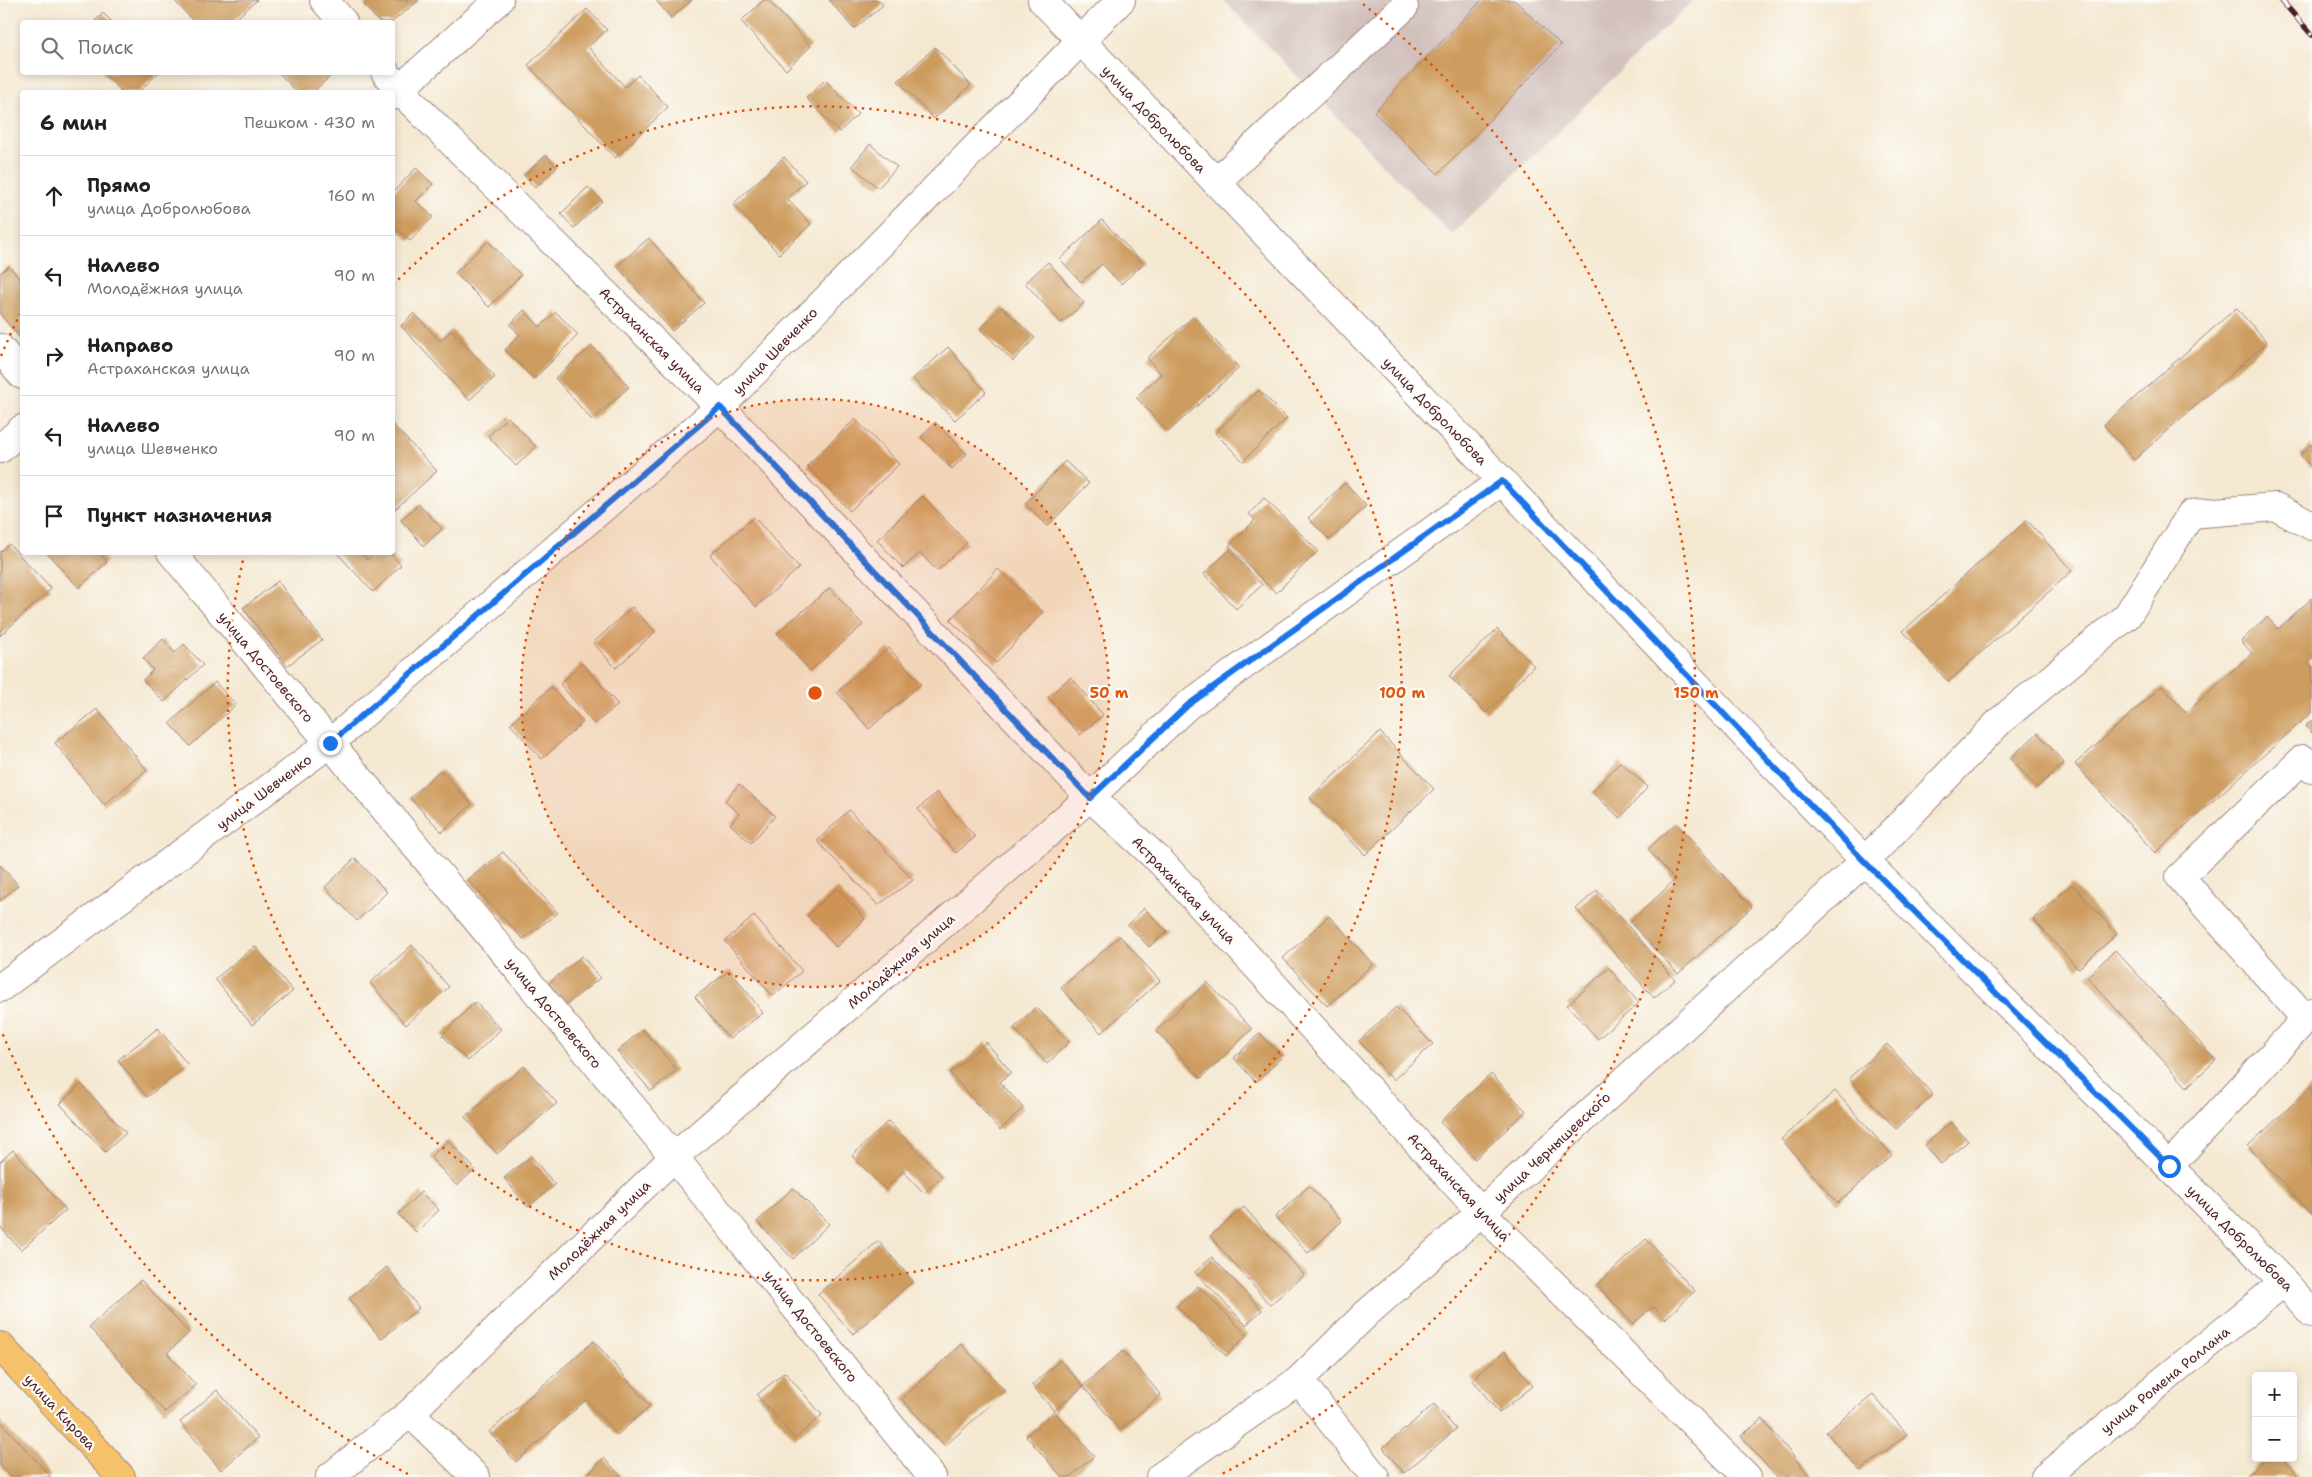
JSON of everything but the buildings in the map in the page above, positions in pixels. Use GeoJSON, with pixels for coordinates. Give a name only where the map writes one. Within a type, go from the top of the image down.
{"type":"FeatureCollection","features":[{"type":"Feature","properties":{"kind":"main road","name":"улица Кирова"},"geometry":{"type":"LineString","coordinates":[[0,1346],[121,1477]]}},
{"type":"Feature","properties":{"kind":"street"},"geometry":{"type":"LineString","coordinates":[[324,0],[341,20]]}},
{"type":"Feature","properties":{"kind":"street"},"geometry":{"type":"LineString","coordinates":[[392,86],[499,0]]}},
{"type":"Feature","properties":{"kind":"street","name":"улица Добролюбова"},"geometry":{"type":"LineString","coordinates":[[1042,0],[1079,41],[1864,861],[2284,1282],[2312,1313]]}},
{"type":"Feature","properties":{"kind":"street","name":"улица Шевченко"},"geometry":{"type":"LineString","coordinates":[[0,988],[330,743],[720,407],[1121,0]]}},
{"type":"Feature","properties":{"kind":"street"},"geometry":{"type":"LineString","coordinates":[[1216,182],[1404,7]]}},
{"type":"Feature","properties":{"kind":"street","name":"Астраханская улица"},"geometry":{"type":"LineString","coordinates":[[392,86],[720,407],[1090,798],[1162,863],[1481,1212],[1747,1477]]}},
{"type":"Feature","properties":{"kind":"street"},"geometry":{"type":"LineString","coordinates":[[0,348],[20,372]]}},
{"type":"Feature","properties":{"kind":"street"},"geometry":{"type":"LineString","coordinates":[[0,449],[20,431]]}},
{"type":"Feature","properties":{"kind":"street","name":"Молодёжная улица"},"geometry":{"type":"LineString","coordinates":[[330,1477],[410,1413],[674,1157],[1090,798],[1188,705],[1502,481]]}},
{"type":"Feature","properties":{"kind":"street","name":"улица Чернышевского"},"geometry":{"type":"LineString","coordinates":[[1160,1477],[1299,1380],[1365,1315],[1481,1212],[1864,861],[2000,721],[2127,616],[2191,514],[2276,507],[2312,526]]}},
{"type":"Feature","properties":{"kind":"street","name":"улица Достоевского"},"geometry":{"type":"LineString","coordinates":[[173,555],[674,1157],[932,1477]]}},
{"type":"Feature","properties":{"kind":"street"},"geometry":{"type":"LineString","coordinates":[[2169,1166],[2308,1015],[2180,876],[2303,759],[2312,769]]}},
{"type":"Feature","properties":{"kind":"street","name":"улица Ромена Роллана"},"geometry":{"type":"LineString","coordinates":[[2045,1477],[2284,1282]]}},
{"type":"Feature","properties":{"kind":"street"},"geometry":{"type":"LineString","coordinates":[[1299,1380],[1375,1477]]}},
{"type":"Feature","properties":{"kind":"street"},"geometry":{"type":"LineString","coordinates":[[410,1413],[476,1477]]}},
{"type":"Feature","properties":{"kind":"shaded area"},"geometry":{"type":"Polygon","coordinates":[[[1223,0],[1693,0],[1452,235],[1223,0]]]}},
{"type":"Feature","properties":{"kind":"railway"},"geometry":{"type":"LineString","coordinates":[[2281,0],[2312,35]]}},
{"type":"Feature","properties":{"kind":"route"},"geometry":{"type":"LineString","coordinates":[[330,743],[720,407],[1090,798],[1188,705],[1502,481],[1864,861],[2169,1166]]}}]}
